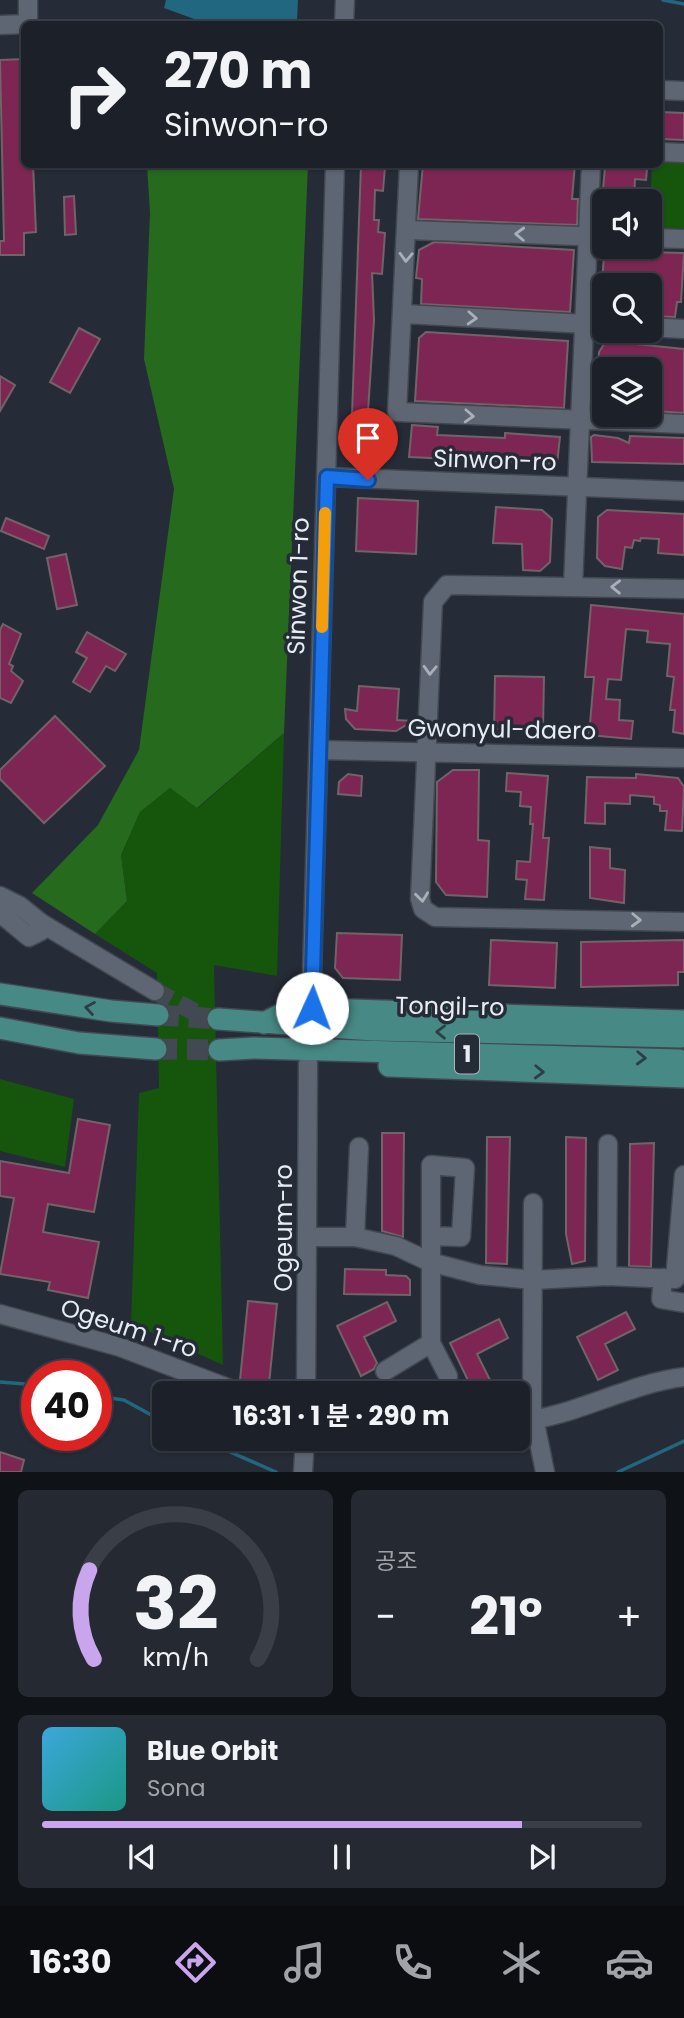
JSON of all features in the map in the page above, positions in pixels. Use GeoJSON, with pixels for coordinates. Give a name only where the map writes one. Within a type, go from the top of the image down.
{"type":"FeatureCollection","features":[{"type":"Feature","properties":{"kind":"main road"},"geometry":{"type":"LineString","coordinates":[[0,994],[111,1011],[158,1015]]}},
{"type":"Feature","properties":{"kind":"main road"},"geometry":{"type":"LineString","coordinates":[[264,1023],[293,1008],[312,1008],[682,1029]]}},
{"type":"Feature","properties":{"kind":"main road","name":"Tongil-ro"},"geometry":{"type":"LineString","coordinates":[[218,1019],[373,1030],[682,1029]]}},
{"type":"Feature","properties":{"kind":"main road"},"geometry":{"type":"LineString","coordinates":[[0,1028],[79,1043],[156,1049]]}},
{"type":"Feature","properties":{"kind":"main road"},"geometry":{"type":"LineString","coordinates":[[254,1048],[283,1062],[682,1068]]}},
{"type":"Feature","properties":{"kind":"main road","name":"Tongil-ro"},"geometry":{"type":"LineString","coordinates":[[219,1050],[254,1048],[682,1068]]}},
{"type":"Feature","properties":{"kind":"street"},"geometry":{"type":"LineString","coordinates":[[28,0],[28,21]]}},
{"type":"Feature","properties":{"kind":"street"},"geometry":{"type":"LineString","coordinates":[[344,21],[345,0]]}},
{"type":"Feature","properties":{"kind":"street"},"geometry":{"type":"LineString","coordinates":[[0,25],[21,24]]}},
{"type":"Feature","properties":{"kind":"street"},"geometry":{"type":"LineString","coordinates":[[663,90],[684,91]]}},
{"type":"Feature","properties":{"kind":"street"},"geometry":{"type":"LineString","coordinates":[[663,152],[684,153]]}},
{"type":"Feature","properties":{"kind":"street","name":"Sinwon 1-ro"},"geometry":{"type":"LineString","coordinates":[[312,1008],[335,168]]}},
{"type":"Feature","properties":{"kind":"street"},"geometry":{"type":"LineString","coordinates":[[409,168],[404,314],[397,412],[684,424]]}},
{"type":"Feature","properties":{"kind":"street"},"geometry":{"type":"LineString","coordinates":[[591,168],[593,189]]}},
{"type":"Feature","properties":{"kind":"street"},"geometry":{"type":"LineString","coordinates":[[407,230],[592,236]]}},
{"type":"Feature","properties":{"kind":"street"},"geometry":{"type":"LineString","coordinates":[[662,238],[684,239]]}},
{"type":"Feature","properties":{"kind":"street"},"geometry":{"type":"LineString","coordinates":[[578,488],[585,324],[593,259]]}},
{"type":"Feature","properties":{"kind":"street"},"geometry":{"type":"LineString","coordinates":[[404,314],[592,324]]}},
{"type":"Feature","properties":{"kind":"street"},"geometry":{"type":"LineString","coordinates":[[662,328],[684,329]]}},
{"type":"Feature","properties":{"kind":"street","name":"Sinwon-ro"},"geometry":{"type":"LineString","coordinates":[[327,477],[684,491]]}},
{"type":"Feature","properties":{"kind":"street","name":"Sinwon-ro"},"geometry":{"type":"LineString","coordinates":[[573,586],[578,488]]}},
{"type":"Feature","properties":{"kind":"street"},"geometry":{"type":"LineString","coordinates":[[684,589],[447,585],[438,593],[433,602],[420,899],[428,914],[684,922]]}},
{"type":"Feature","properties":{"kind":"street","name":"Gwonyul-daero"},"geometry":{"type":"LineString","coordinates":[[318,750],[684,758]]}},
{"type":"Feature","properties":{"kind":"street"},"geometry":{"type":"LineString","coordinates":[[0,896],[20,906],[41,923],[107,965],[155,991]]}},
{"type":"Feature","properties":{"kind":"street"},"geometry":{"type":"LineString","coordinates":[[0,914],[29,937],[41,931],[41,923]]}},
{"type":"Feature","properties":{"kind":"street","name":"Ogeum-ro"},"geometry":{"type":"LineString","coordinates":[[306,1381],[308,1063]]}},
{"type":"Feature","properties":{"kind":"street"},"geometry":{"type":"LineString","coordinates":[[607,1276],[608,1144]]}},
{"type":"Feature","properties":{"kind":"street"},"geometry":{"type":"LineString","coordinates":[[355,1237],[359,1147]]}},
{"type":"Feature","properties":{"kind":"street"},"geometry":{"type":"LineString","coordinates":[[309,1237],[355,1237],[396,1246],[430,1262],[480,1275],[534,1280],[607,1276],[675,1279],[682,1244],[684,1175]]}},
{"type":"Feature","properties":{"kind":"street"},"geometry":{"type":"LineString","coordinates":[[530,1412],[534,1280],[533,1203]]}},
{"type":"Feature","properties":{"kind":"street"},"geometry":{"type":"LineString","coordinates":[[431,1236],[431,1343],[448,1376]]}},
{"type":"Feature","properties":{"kind":"street"},"geometry":{"type":"LineString","coordinates":[[663,1278],[661,1299],[684,1303]]}},
{"type":"Feature","properties":{"kind":"street","name":"Ogeum 1-ro"},"geometry":{"type":"LineString","coordinates":[[0,1314],[120,1347],[209,1381]]}},
{"type":"Feature","properties":{"kind":"street"},"geometry":{"type":"LineString","coordinates":[[385,1371],[431,1343]]}},
{"type":"Feature","properties":{"kind":"street"},"geometry":{"type":"LineString","coordinates":[[530,1420],[663,1380],[684,1377]]}},
{"type":"Feature","properties":{"kind":"street"},"geometry":{"type":"LineString","coordinates":[[530,1430],[545,1472]]}},
{"type":"Feature","properties":{"kind":"street"},"geometry":{"type":"LineString","coordinates":[[303,1469],[304,1451]]}},
{"type":"Feature","properties":{"kind":"green space"},"geometry":{"type":"Polygon","coordinates":[[[663,161],[684,162],[684,228],[662,228],[662,189],[651,189],[652,168],[663,168],[663,161]]]}},
{"type":"Feature","properties":{"kind":"green space"},"geometry":{"type":"Polygon","coordinates":[[[147,168],[308,168],[284,733],[197,808],[170,788],[140,812],[121,855],[127,901],[95,934],[32,893],[98,825],[139,750],[174,489],[144,359],[150,213],[147,168]]]}},
{"type":"Feature","properties":{"kind":"green space"},"geometry":{"type":"Polygon","coordinates":[[[284,733],[277,976],[214,965],[223,1365],[131,1323],[139,1093],[159,1088],[157,973],[95,934],[127,901],[121,855],[140,812],[170,788],[198,808],[284,733]]]}},
{"type":"Feature","properties":{"kind":"green space"},"geometry":{"type":"Polygon","coordinates":[[[0,1079],[74,1099],[65,1167],[0,1151],[0,1079]]]}},
{"type":"Feature","properties":{"kind":"water"},"geometry":{"type":"Polygon","coordinates":[[[166,0],[298,0],[297,21],[200,21],[164,8],[166,0]]]}},
{"type":"Feature","properties":{"kind":"building"},"geometry":{"type":"Polygon","coordinates":[[[21,59],[21,168],[33,168],[36,232],[24,233],[24,255],[0,255],[0,241],[4,241],[0,60],[21,59]]]}},
{"type":"Feature","properties":{"kind":"building"},"geometry":{"type":"Polygon","coordinates":[[[663,112],[684,113],[684,140],[663,139],[663,112]]]}},
{"type":"Feature","properties":{"kind":"building"},"geometry":{"type":"Polygon","coordinates":[[[361,168],[385,168],[383,191],[375,190],[374,220],[379,220],[378,232],[385,233],[382,274],[372,273],[374,320],[366,442],[380,444],[378,461],[354,459],[347,452],[352,415],[361,168]]]}},
{"type":"Feature","properties":{"kind":"building"},"geometry":{"type":"Polygon","coordinates":[[[423,168],[575,168],[572,199],[578,199],[577,225],[418,219],[423,168]]]}},
{"type":"Feature","properties":{"kind":"building"},"geometry":{"type":"Polygon","coordinates":[[[605,168],[647,169],[646,180],[635,179],[635,189],[603,189],[605,168]]]}},
{"type":"Feature","properties":{"kind":"building"},"geometry":{"type":"Polygon","coordinates":[[[74,196],[76,234],[65,235],[64,197],[74,196]]]}},
{"type":"Feature","properties":{"kind":"building"},"geometry":{"type":"Polygon","coordinates":[[[434,242],[574,250],[570,312],[421,304],[422,279],[416,278],[419,250],[434,242]]]}},
{"type":"Feature","properties":{"kind":"building"},"geometry":{"type":"Polygon","coordinates":[[[662,252],[684,253],[681,302],[677,302],[675,317],[662,316],[662,273],[603,273],[604,259],[662,259],[662,252]]]}},
{"type":"Feature","properties":{"kind":"building"},"geometry":{"type":"Polygon","coordinates":[[[79,328],[100,339],[70,393],[50,382],[79,328]]]}},
{"type":"Feature","properties":{"kind":"building"},"geometry":{"type":"Polygon","coordinates":[[[426,332],[568,341],[564,408],[415,401],[419,338],[426,332]]]}},
{"type":"Feature","properties":{"kind":"building"},"geometry":{"type":"Polygon","coordinates":[[[605,343],[684,349],[684,413],[662,412],[662,357],[599,357],[605,343]]]}},
{"type":"Feature","properties":{"kind":"building"},"geometry":{"type":"Polygon","coordinates":[[[0,376],[15,385],[0,411],[0,376]]]}},
{"type":"Feature","properties":{"kind":"building"},"geometry":{"type":"Polygon","coordinates":[[[412,425],[438,427],[437,435],[505,438],[505,433],[560,437],[557,464],[409,457],[412,425]]]}},
{"type":"Feature","properties":{"kind":"building"},"geometry":{"type":"Polygon","coordinates":[[[594,435],[618,438],[629,443],[630,436],[684,438],[684,464],[592,462],[591,437],[594,435]]]}},
{"type":"Feature","properties":{"kind":"building"},"geometry":{"type":"Polygon","coordinates":[[[358,498],[418,501],[416,554],[356,551],[358,498]]]}},
{"type":"Feature","properties":{"kind":"building"},"geometry":{"type":"Polygon","coordinates":[[[496,507],[542,510],[552,519],[550,562],[540,571],[523,570],[522,544],[493,543],[496,507]]]}},
{"type":"Feature","properties":{"kind":"building"},"geometry":{"type":"Polygon","coordinates":[[[607,510],[684,514],[684,555],[658,553],[659,539],[641,538],[640,541],[634,540],[632,548],[625,547],[622,569],[605,566],[597,558],[598,517],[607,510]]]}},
{"type":"Feature","properties":{"kind":"building"},"geometry":{"type":"Polygon","coordinates":[[[6,518],[49,536],[44,549],[1,531],[6,518]]]}},
{"type":"Feature","properties":{"kind":"building"},"geometry":{"type":"Polygon","coordinates":[[[66,554],[77,605],[57,609],[47,558],[66,554]]]}},
{"type":"Feature","properties":{"kind":"building"},"geometry":{"type":"Polygon","coordinates":[[[591,605],[684,614],[684,734],[673,732],[675,710],[670,710],[674,677],[667,676],[670,644],[647,642],[648,631],[626,629],[621,680],[608,679],[606,699],[620,700],[619,720],[633,721],[631,739],[589,735],[594,677],[585,677],[591,605]]]}},
{"type":"Feature","properties":{"kind":"building"},"geometry":{"type":"Polygon","coordinates":[[[3,624],[21,634],[9,664],[13,666],[11,671],[23,681],[11,703],[0,698],[0,630],[3,624]]]}},
{"type":"Feature","properties":{"kind":"building"},"geometry":{"type":"Polygon","coordinates":[[[87,632],[126,654],[115,671],[106,666],[90,692],[73,682],[87,658],[76,652],[87,632]]]}},
{"type":"Feature","properties":{"kind":"building"},"geometry":{"type":"Polygon","coordinates":[[[495,676],[544,677],[543,729],[494,729],[495,676]]]}},
{"type":"Feature","properties":{"kind":"building"},"geometry":{"type":"Polygon","coordinates":[[[359,686],[399,689],[397,720],[413,721],[396,731],[355,729],[346,719],[345,709],[357,711],[359,686]]]}},
{"type":"Feature","properties":{"kind":"building"},"geometry":{"type":"Polygon","coordinates":[[[55,716],[105,766],[44,823],[0,779],[0,770],[55,716]]]}},
{"type":"Feature","properties":{"kind":"building"},"geometry":{"type":"Polygon","coordinates":[[[453,770],[479,770],[478,840],[489,841],[487,897],[446,895],[436,882],[437,782],[453,770]]]}},
{"type":"Feature","properties":{"kind":"building"},"geometry":{"type":"Polygon","coordinates":[[[507,773],[548,776],[543,838],[549,838],[544,900],[525,899],[527,880],[516,879],[517,861],[530,862],[533,824],[530,824],[531,807],[520,806],[521,792],[506,791],[507,773]]]}},
{"type":"Feature","properties":{"kind":"building"},"geometry":{"type":"Polygon","coordinates":[[[348,774],[362,776],[361,796],[338,794],[339,782],[348,774]]]}},
{"type":"Feature","properties":{"kind":"building"},"geometry":{"type":"Polygon","coordinates":[[[636,774],[678,778],[684,787],[682,831],[665,830],[667,811],[660,811],[660,805],[654,804],[654,797],[630,795],[630,804],[605,803],[605,824],[585,823],[587,777],[636,778],[636,774]]]}},
{"type":"Feature","properties":{"kind":"building"},"geometry":{"type":"Polygon","coordinates":[[[590,847],[610,849],[610,868],[625,870],[624,903],[590,898],[590,847]]]}},
{"type":"Feature","properties":{"kind":"building"},"geometry":{"type":"Polygon","coordinates":[[[337,933],[402,935],[400,980],[343,978],[335,968],[337,933]]]}},
{"type":"Feature","properties":{"kind":"building"},"geometry":{"type":"Polygon","coordinates":[[[491,940],[557,943],[555,988],[489,985],[491,940]]]}},
{"type":"Feature","properties":{"kind":"building"},"geometry":{"type":"Polygon","coordinates":[[[684,940],[684,972],[678,972],[678,985],[581,987],[581,942],[684,940]]]}},
{"type":"Feature","properties":{"kind":"building"},"geometry":{"type":"Polygon","coordinates":[[[78,1119],[110,1125],[94,1212],[48,1204],[43,1232],[99,1242],[88,1298],[48,1290],[50,1282],[0,1274],[14,1198],[0,1196],[0,1161],[69,1173],[78,1119]]]}},
{"type":"Feature","properties":{"kind":"building"},"geometry":{"type":"Polygon","coordinates":[[[382,1133],[404,1133],[403,1237],[382,1231],[382,1133]]]}},
{"type":"Feature","properties":{"kind":"building"},"geometry":{"type":"Polygon","coordinates":[[[487,1137],[510,1137],[507,1264],[486,1263],[487,1137]]]}},
{"type":"Feature","properties":{"kind":"building"},"geometry":{"type":"Polygon","coordinates":[[[566,1137],[586,1138],[585,1261],[572,1264],[566,1234],[566,1137]]]}},
{"type":"Feature","properties":{"kind":"building"},"geometry":{"type":"Polygon","coordinates":[[[654,1143],[651,1267],[629,1266],[630,1144],[654,1143]]]}},
{"type":"Feature","properties":{"kind":"building"},"geometry":{"type":"Polygon","coordinates":[[[345,1269],[386,1270],[386,1275],[406,1276],[410,1280],[410,1295],[344,1294],[345,1269]]]}},
{"type":"Feature","properties":{"kind":"building"},"geometry":{"type":"Polygon","coordinates":[[[248,1301],[277,1304],[269,1381],[240,1380],[248,1301]]]}},
{"type":"Feature","properties":{"kind":"building"},"geometry":{"type":"Polygon","coordinates":[[[387,1302],[396,1321],[364,1337],[377,1363],[374,1369],[361,1376],[337,1326],[387,1302]]]}},
{"type":"Feature","properties":{"kind":"building"},"geometry":{"type":"Polygon","coordinates":[[[626,1312],[635,1329],[605,1344],[618,1370],[598,1380],[577,1337],[626,1312]]]}},
{"type":"Feature","properties":{"kind":"building"},"geometry":{"type":"Polygon","coordinates":[[[499,1319],[508,1338],[477,1354],[490,1381],[468,1381],[450,1343],[499,1319]]]}},
{"type":"Feature","properties":{"kind":"building"},"geometry":{"type":"Polygon","coordinates":[[[0,1452],[24,1460],[21,1472],[0,1472],[0,1452]]]}},
{"type":"Feature","properties":{"kind":"waterway"},"geometry":{"type":"LineString","coordinates":[[663,0],[684,4]]}},
{"type":"Feature","properties":{"kind":"waterway"},"geometry":{"type":"LineString","coordinates":[[0,1382],[21,1384]]}},
{"type":"Feature","properties":{"kind":"waterway"},"geometry":{"type":"LineString","coordinates":[[112,1398],[124,1400],[152,1415]]}},
{"type":"Feature","properties":{"kind":"waterway"},"geometry":{"type":"LineString","coordinates":[[618,1472],[684,1441]]}},
{"type":"Feature","properties":{"kind":"waterway"},"geometry":{"type":"LineString","coordinates":[[228,1451],[276,1472]]}},
{"type":"Feature","properties":{"kind":"tunnel"},"geometry":{"type":"LineString","coordinates":[[155,991],[206,1018]]}},
{"type":"Feature","properties":{"kind":"tunnel"},"geometry":{"type":"LineString","coordinates":[[158,1015],[218,1019]]}},
{"type":"Feature","properties":{"kind":"tunnel"},"geometry":{"type":"LineString","coordinates":[[156,1049],[219,1050]]}},
{"type":"Feature","properties":{"kind":"slow traffic"},"geometry":{"type":"LineString","coordinates":[[322,627],[325,513]]}},
{"type":"Feature","properties":{"kind":"route"},"geometry":{"type":"LineString","coordinates":[[312,1008],[327,477],[368,480]]}}]}
